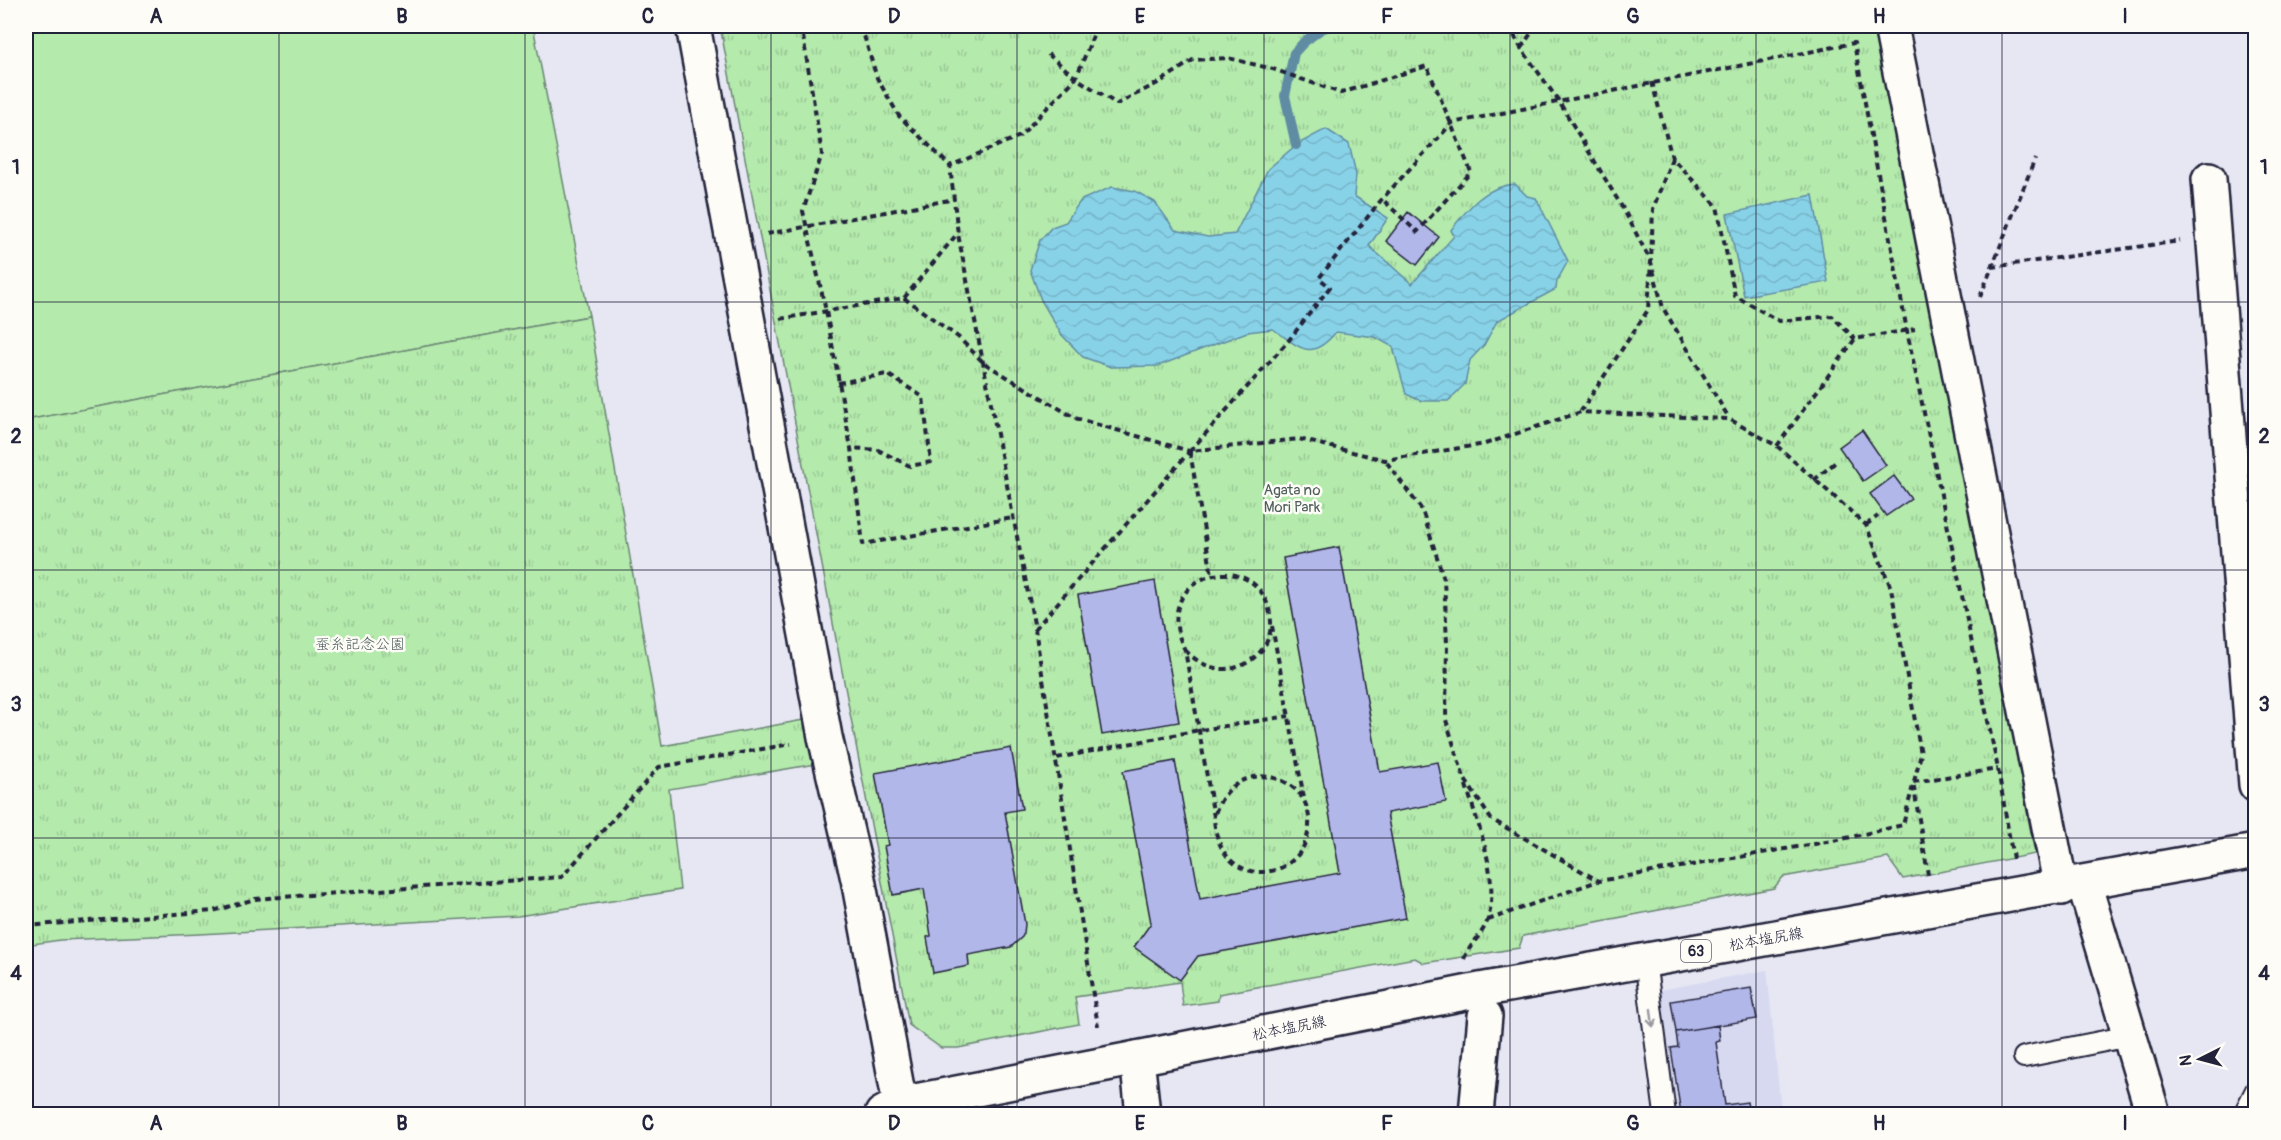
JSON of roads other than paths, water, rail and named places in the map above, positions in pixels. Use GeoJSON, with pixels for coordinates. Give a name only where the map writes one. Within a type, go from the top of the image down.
{"type":"FeatureCollection","features":[{"type":"Feature","properties":{"kind":"street"},"geometry":{"type":"LineString","coordinates":[[693,26],[823,726],[858,879],[891,1109]]}},
{"type":"Feature","properties":{"kind":"street"},"geometry":{"type":"LineString","coordinates":[[1891,26],[2072,885],[2130,1036],[2153,1114]]}},
{"type":"Feature","properties":{"kind":"street"},"geometry":{"type":"LineString","coordinates":[[2209,178],[2256,785]]}},
{"type":"Feature","properties":{"kind":"street","name":"松本塩尻線"},"geometry":{"type":"LineString","coordinates":[[891,1109],[1137,1058],[1645,960],[2256,852]]}},
{"type":"Feature","properties":{"kind":"street"},"geometry":{"type":"LineString","coordinates":[[1476,1114],[1485,1016]]}},
{"type":"Feature","properties":{"kind":"street"},"geometry":{"type":"LineString","coordinates":[[1137,1058],[1143,1114]]}},
{"type":"Feature","properties":{"kind":"lane"},"geometry":{"type":"LineString","coordinates":[[1645,960],[1665,1114]]}},
{"type":"Feature","properties":{"kind":"lane"},"geometry":{"type":"LineString","coordinates":[[2024,1056],[2130,1036]]}},
{"type":"Feature","properties":{"kind":"lane"},"geometry":{"type":"LineString","coordinates":[[2244,1114],[2256,1090]]}},
{"type":"Feature","properties":{"kind":"water"},"geometry":{"type":"Polygon","coordinates":[[[1326,129],[1349,144],[1356,174],[1354,196],[1388,218],[1369,246],[1412,284],[1454,236],[1451,230],[1471,206],[1495,189],[1515,184],[1527,196],[1536,198],[1568,261],[1557,281],[1556,289],[1497,321],[1484,345],[1470,360],[1465,384],[1448,401],[1421,401],[1406,394],[1393,347],[1375,337],[1336,332],[1319,347],[1305,349],[1273,329],[1247,332],[1158,366],[1111,367],[1083,357],[1061,334],[1041,300],[1030,270],[1040,240],[1052,227],[1066,222],[1081,200],[1112,187],[1135,191],[1155,202],[1175,230],[1208,237],[1235,234],[1268,169],[1296,145],[1326,129]]]}},
{"type":"Feature","properties":{"kind":"water"},"geometry":{"type":"Polygon","coordinates":[[[1813,195],[1828,282],[1744,296],[1727,214],[1813,195]]]}},
{"type":"Feature","properties":{"kind":"waterway"},"geometry":{"type":"LineString","coordinates":[[1296,145],[1285,96],[1294,53],[1321,29],[1330,26]]}},
{"type":"Feature","properties":{"kind":"park label","name":"Agata no Mori Park"},"geometry":{"type":"Point","coordinates":[1292,498]}},
{"type":"Feature","properties":{"kind":"park label","name":"蚕糸記念公園"},"geometry":{"type":"Point","coordinates":[360,644]}}]}
